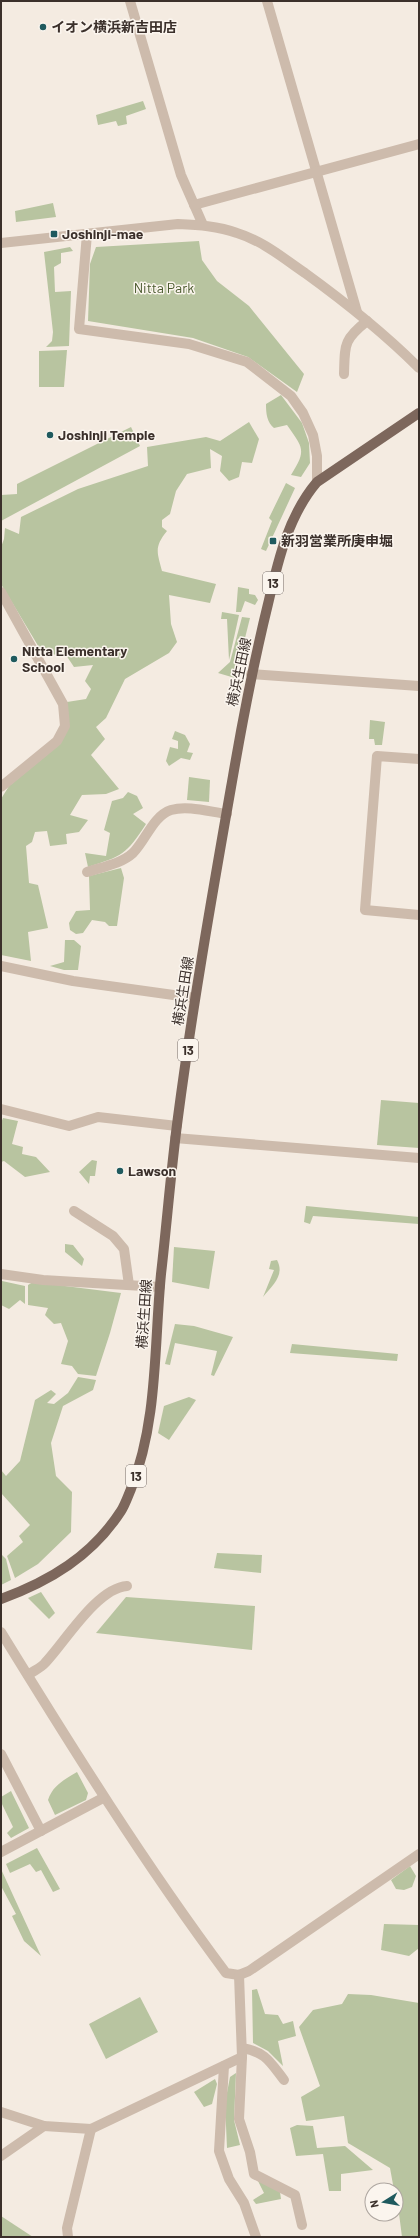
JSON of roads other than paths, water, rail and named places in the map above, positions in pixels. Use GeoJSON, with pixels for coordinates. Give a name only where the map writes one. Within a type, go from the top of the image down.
{"type":"FeatureCollection","features":[{"type":"Feature","properties":{"kind":"main road","name":"横浜生田線"},"geometry":{"type":"LineString","coordinates":[[1,1599],[55,1574],[86,1554],[122,1510],[137,1473],[146,1440],[152,1398],[160,1288],[175,1138],[195,998],[251,674],[276,571],[293,517],[307,493],[317,482],[419,413]]}},
{"type":"Feature","properties":{"kind":"street"},"geometry":{"type":"LineString","coordinates":[[130,1],[181,175],[203,225]]}},
{"type":"Feature","properties":{"kind":"street"},"geometry":{"type":"LineString","coordinates":[[267,1],[356,312]]}},
{"type":"Feature","properties":{"kind":"street"},"geometry":{"type":"LineString","coordinates":[[194,205],[419,144]]}},
{"type":"Feature","properties":{"kind":"street"},"geometry":{"type":"LineString","coordinates":[[1,243],[178,224],[203,225],[238,233],[256,240],[274,251],[356,312],[400,349],[419,368]]}},
{"type":"Feature","properties":{"kind":"street"},"geometry":{"type":"LineString","coordinates":[[87,234],[79,329],[189,344],[247,362],[291,396],[303,413],[313,435],[316,449],[317,482]]}},
{"type":"Feature","properties":{"kind":"street"},"geometry":{"type":"LineString","coordinates":[[344,374],[345,346],[350,334],[367,321]]}},
{"type":"Feature","properties":{"kind":"street"},"geometry":{"type":"LineString","coordinates":[[1,592],[63,704],[66,726],[57,741],[1,787]]}},
{"type":"Feature","properties":{"kind":"street"},"geometry":{"type":"LineString","coordinates":[[251,674],[419,686]]}},
{"type":"Feature","properties":{"kind":"street"},"geometry":{"type":"LineString","coordinates":[[419,759],[377,756],[364,910],[419,915]]}},
{"type":"Feature","properties":{"kind":"street"},"geometry":{"type":"LineString","coordinates":[[87,872],[119,862],[132,854],[163,813],[173,809],[187,808],[227,814]]}},
{"type":"Feature","properties":{"kind":"street"},"geometry":{"type":"LineString","coordinates":[[1,966],[73,981],[195,998]]}},
{"type":"Feature","properties":{"kind":"street"},"geometry":{"type":"LineString","coordinates":[[1,1109],[69,1126],[98,1117],[177,1126]]}},
{"type":"Feature","properties":{"kind":"street"},"geometry":{"type":"LineString","coordinates":[[175,1138],[419,1158]]}},
{"type":"Feature","properties":{"kind":"street"},"geometry":{"type":"LineString","coordinates":[[74,1211],[113,1236],[124,1248],[129,1285]]}},
{"type":"Feature","properties":{"kind":"street"},"geometry":{"type":"LineString","coordinates":[[1,1274],[43,1280],[160,1288]]}},
{"type":"Feature","properties":{"kind":"street"},"geometry":{"type":"LineString","coordinates":[[28,1675],[45,1664],[99,1602],[113,1591],[127,1586]]}},
{"type":"Feature","properties":{"kind":"street"},"geometry":{"type":"LineString","coordinates":[[1,1632],[103,1798],[175,1904],[226,1973],[239,1975],[249,1971],[419,1854]]}},
{"type":"Feature","properties":{"kind":"street"},"geometry":{"type":"LineString","coordinates":[[1,1754],[41,1831]]}},
{"type":"Feature","properties":{"kind":"street"},"geometry":{"type":"LineString","coordinates":[[1,1852],[103,1798]]}},
{"type":"Feature","properties":{"kind":"street"},"geometry":{"type":"LineString","coordinates":[[239,1975],[242,2052],[239,2119],[250,2152],[254,2174],[295,2195],[302,2225]]}},
{"type":"Feature","properties":{"kind":"street"},"geometry":{"type":"LineString","coordinates":[[1,2112],[44,2126],[91,2129],[224,2066],[242,2052],[255,2050],[265,2055],[284,2080]]}},
{"type":"Feature","properties":{"kind":"street"},"geometry":{"type":"LineString","coordinates":[[224,2066],[219,2151],[229,2179],[244,2203],[256,2237]]}},
{"type":"Feature","properties":{"kind":"street"},"geometry":{"type":"LineString","coordinates":[[1,2156],[44,2126]]}},
{"type":"Feature","properties":{"kind":"street"},"geometry":{"type":"LineString","coordinates":[[68,2237],[67,2228],[91,2129]]}},
{"type":"Feature","properties":{"kind":"place","name":"イオン横浜新吉田店"},"geometry":{"type":"Point","coordinates":[43,27]}},
{"type":"Feature","properties":{"kind":"place","name":"Joshinji-mae"},"geometry":{"type":"Point","coordinates":[54,234]}},
{"type":"Feature","properties":{"kind":"place","name":"Joshinji Temple"},"geometry":{"type":"Point","coordinates":[50,435]}},
{"type":"Feature","properties":{"kind":"place","name":"新羽営業所庚申堀"},"geometry":{"type":"Point","coordinates":[273,541]}},
{"type":"Feature","properties":{"kind":"place","name":"Nitta Elementary School"},"geometry":{"type":"Point","coordinates":[14,659]}},
{"type":"Feature","properties":{"kind":"place","name":"Lawson"},"geometry":{"type":"Point","coordinates":[120,1171]}},
{"type":"Feature","properties":{"kind":"park label","name":"Nitta Park"},"geometry":{"type":"Point","coordinates":[164,288]}}]}
